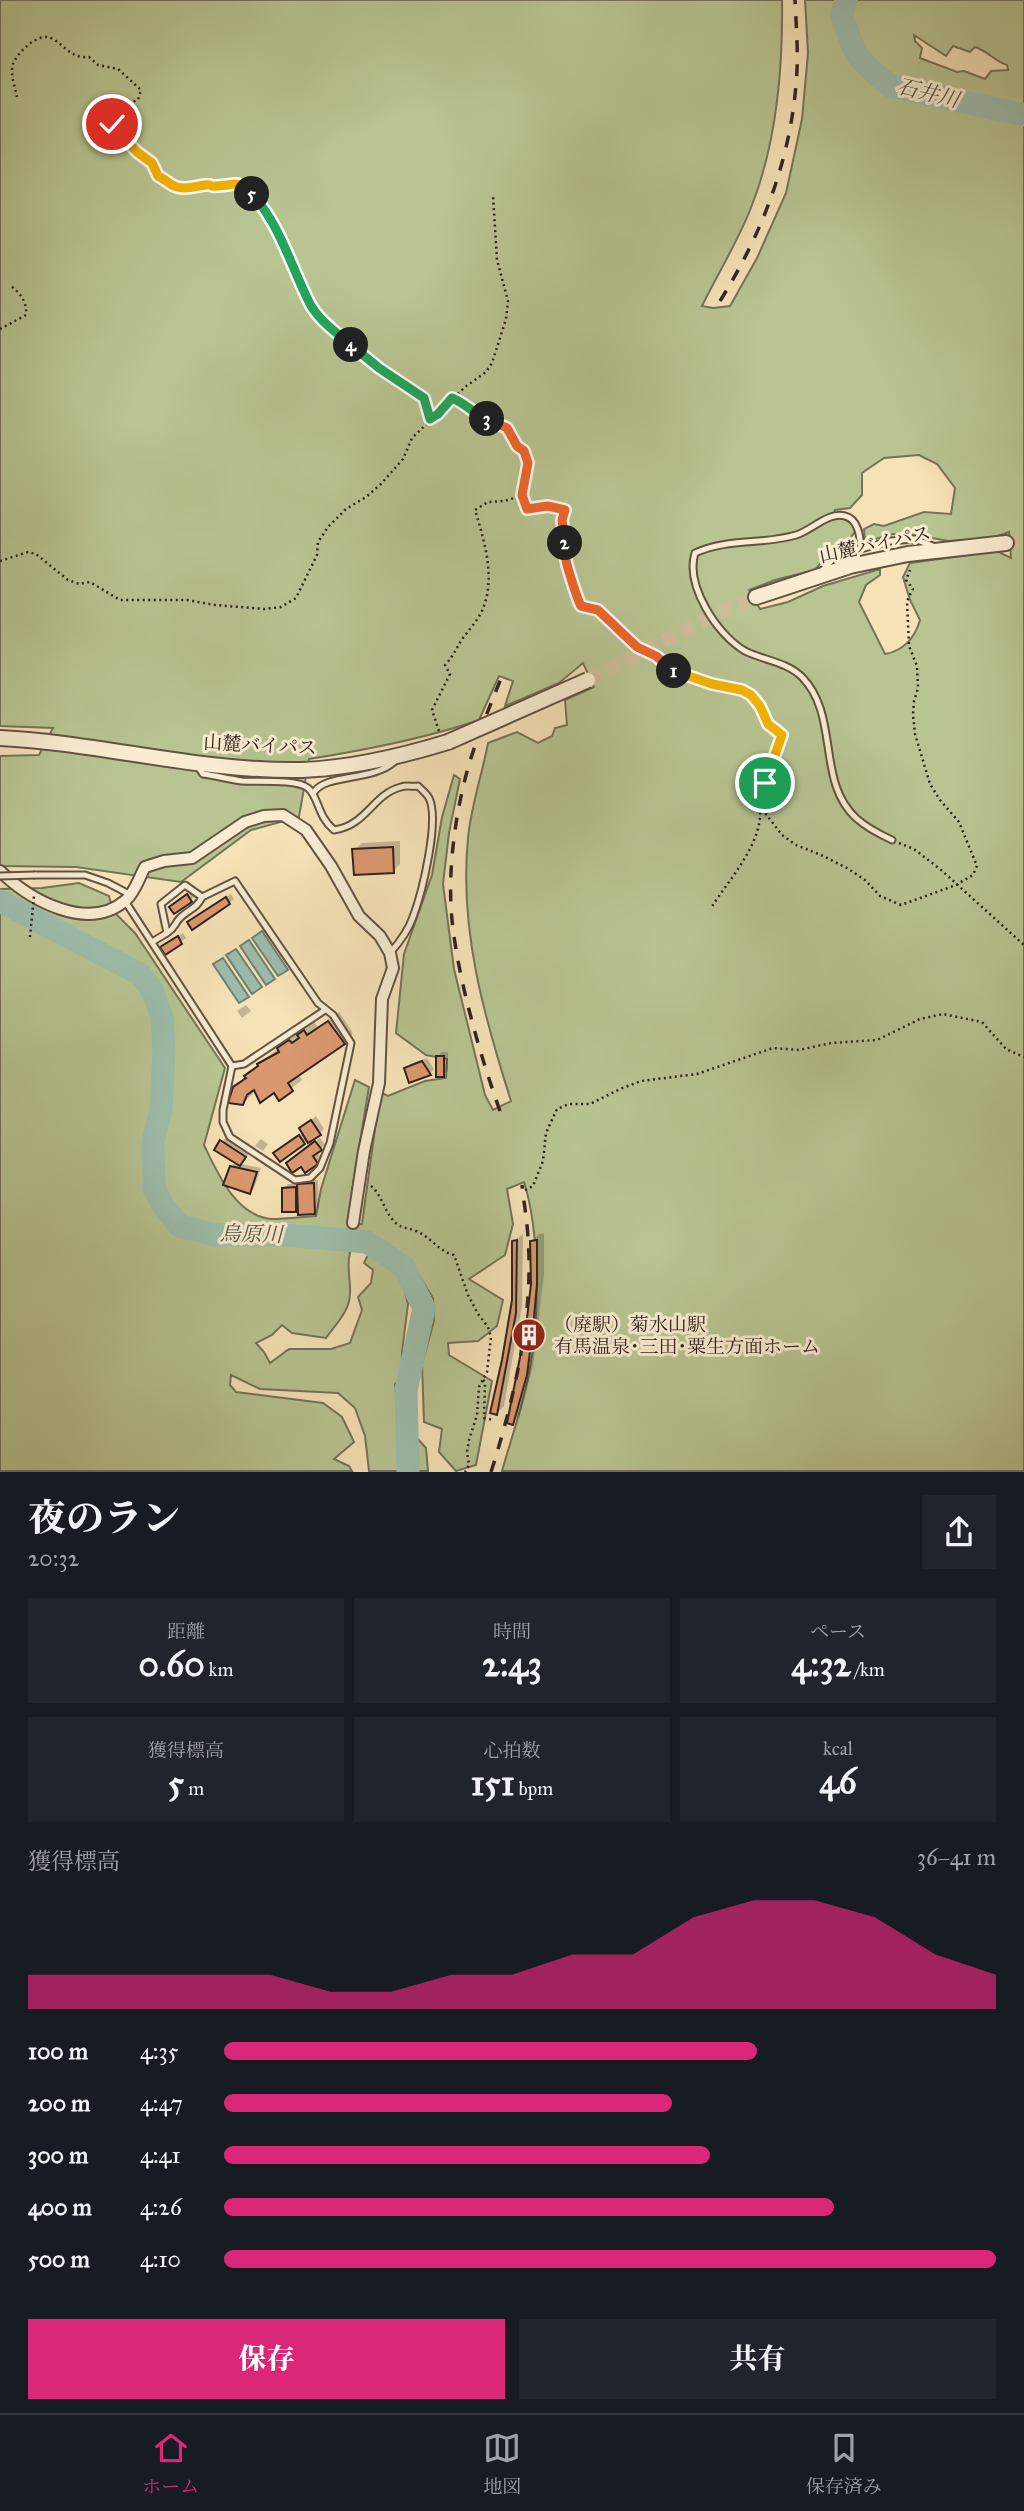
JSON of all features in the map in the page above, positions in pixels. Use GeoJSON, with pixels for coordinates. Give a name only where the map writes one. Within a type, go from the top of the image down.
{"type":"FeatureCollection","features":[{"type":"Feature","properties":{"kind":"street","name":"山麓バイパス"},"geometry":{"type":"LineString","coordinates":[[756,597],[850,566],[942,549],[1006,543]]}},
{"type":"Feature","properties":{"kind":"street","name":"山麓バイパス"},"geometry":{"type":"LineString","coordinates":[[0,738],[57,741],[194,762],[301,770],[358,765],[400,756],[589,680]]}},
{"type":"Feature","properties":{"kind":"street"},"geometry":{"type":"LineString","coordinates":[[0,731],[0,738]]}},
{"type":"Feature","properties":{"kind":"street"},"geometry":{"type":"LineString","coordinates":[[3,875],[18,888],[71,914],[108,912],[128,898],[145,867],[164,861],[192,858],[245,822],[264,816],[283,815],[306,830],[331,866],[359,916],[380,936],[390,953],[393,968],[382,999],[379,1083],[354,1223]]}},
{"type":"Feature","properties":{"kind":"lane"},"geometry":{"type":"LineString","coordinates":[[861,548],[854,522],[842,514],[822,521],[798,535],[708,547],[695,553],[691,565],[694,582],[704,606],[729,641],[747,652],[774,661],[800,675],[815,693],[824,716],[828,754],[840,795],[849,812],[858,820],[892,841]]}},
{"type":"Feature","properties":{"kind":"lane"},"geometry":{"type":"LineString","coordinates":[[819,575],[835,556],[890,541],[914,539],[942,549]]}},
{"type":"Feature","properties":{"kind":"lane"},"geometry":{"type":"LineString","coordinates":[[313,794],[316,788],[330,781],[384,771],[400,756]]}},
{"type":"Feature","properties":{"kind":"lane"},"geometry":{"type":"LineString","coordinates":[[194,762],[203,774],[307,787],[313,794],[324,821],[334,830],[348,828],[379,800],[401,787],[418,786],[429,797],[433,811],[428,861],[413,918],[400,942],[390,953]]}},
{"type":"Feature","properties":{"kind":"lane"},"geometry":{"type":"LineString","coordinates":[[3,875],[85,875],[108,883],[128,898],[152,942],[232,1066],[223,1110],[223,1122],[230,1137],[295,1180],[310,1178],[320,1168],[330,1143],[351,1043],[333,1015],[325,1010],[235,881],[202,897],[199,905],[178,919],[174,928],[152,942]]}},
{"type":"Feature","properties":{"kind":"lane"},"geometry":{"type":"LineString","coordinates":[[167,933],[161,904],[186,885],[202,897]]}},
{"type":"Feature","properties":{"kind":"lane"},"geometry":{"type":"LineString","coordinates":[[232,1066],[244,1064],[325,1010]]}},
{"type":"Feature","properties":{"kind":"path"},"geometry":{"type":"LineString","coordinates":[[17,97],[12,78],[13,64],[34,41],[44,37],[51,38],[65,51],[81,58],[89,57],[98,65],[118,69],[141,90],[138,100],[110,109],[112,124],[137,152],[152,163],[158,176],[174,187],[207,184],[215,187],[233,183],[245,186],[259,201],[276,228],[310,303],[323,320],[379,368],[424,398],[430,419]]}},
{"type":"Feature","properties":{"kind":"path"},"geometry":{"type":"LineString","coordinates":[[0,561],[27,552],[36,554],[68,580],[79,584],[90,582],[120,600],[187,600],[265,609],[281,607],[296,598],[317,555],[318,542],[328,527],[346,509],[381,484],[403,459],[412,438],[424,429],[430,419],[452,398],[486,372],[499,343],[508,301],[497,260],[493,196]]}},
{"type":"Feature","properties":{"kind":"path"},"geometry":{"type":"LineString","coordinates":[[0,328],[26,315],[27,306],[12,286]]}},
{"type":"Feature","properties":{"kind":"path"},"geometry":{"type":"LineString","coordinates":[[452,398],[476,414],[507,428],[517,446],[522,448],[528,463],[522,495],[527,509],[548,506],[565,510],[562,520],[566,558],[581,606],[598,610],[637,647],[656,656],[669,669],[751,695],[760,706],[768,724],[782,735],[758,799],[762,809],[782,835],[796,845],[856,874],[880,896],[901,905],[956,885],[973,875],[977,866],[959,822],[930,784],[915,734],[913,715],[918,688],[917,666],[909,646],[907,601],[913,589],[906,580],[910,570]]}},
{"type":"Feature","properties":{"kind":"path"},"geometry":{"type":"LineString","coordinates":[[444,738],[432,710],[450,674],[445,665],[457,652],[461,641],[480,615],[488,582],[486,553],[475,510],[488,502],[522,495]]}},
{"type":"Feature","properties":{"kind":"path"},"geometry":{"type":"LineString","coordinates":[[711,908],[734,878],[747,853],[762,809]]}},
{"type":"Feature","properties":{"kind":"path"},"geometry":{"type":"LineString","coordinates":[[892,841],[914,849],[1024,945]]}},
{"type":"Feature","properties":{"kind":"path"},"geometry":{"type":"LineString","coordinates":[[30,937],[34,896]]}},
{"type":"Feature","properties":{"kind":"path"},"geometry":{"type":"LineString","coordinates":[[525,1190],[533,1186],[543,1161],[545,1133],[557,1109],[569,1104],[590,1104],[641,1081],[697,1074],[773,1048],[799,1050],[877,1040],[920,1019],[943,1013],[982,1022],[1006,1049],[1024,1057]]}},
{"type":"Feature","properties":{"kind":"path"},"geometry":{"type":"LineString","coordinates":[[360,1178],[375,1190],[391,1218],[402,1229],[416,1231],[434,1245],[454,1255],[468,1294],[478,1314],[488,1326],[491,1337],[487,1372],[478,1387],[477,1415],[467,1452],[470,1465],[465,1472]]}},
{"type":"Feature","properties":{"kind":"path"},"geometry":{"type":"LineString","coordinates":[[483,1380],[484,1418],[493,1420],[494,1414]]}},
{"type":"Feature","properties":{"kind":"green space"},"geometry":{"type":"Polygon","coordinates":[[[0,0],[782,0],[780,78],[773,130],[761,181],[747,218],[702,306],[713,308],[730,306],[757,258],[786,193],[802,119],[808,53],[805,0],[1024,0],[1024,1471],[502,1471],[526,1385],[535,1328],[536,1251],[524,1182],[507,1189],[513,1224],[505,1255],[469,1279],[503,1300],[497,1326],[478,1341],[448,1343],[449,1355],[492,1381],[476,1465],[456,1471],[439,1452],[442,1429],[424,1422],[422,1364],[434,1321],[433,1298],[417,1272],[396,1250],[366,1237],[349,1237],[345,1246],[350,1253],[348,1306],[326,1338],[292,1333],[282,1325],[272,1335],[256,1343],[270,1363],[289,1349],[331,1349],[350,1343],[362,1310],[358,1297],[371,1283],[373,1270],[364,1263],[373,1251],[400,1274],[408,1304],[402,1352],[403,1377],[395,1384],[399,1418],[426,1448],[428,1471],[369,1471],[365,1436],[355,1408],[338,1393],[260,1389],[231,1375],[230,1385],[236,1392],[323,1403],[342,1417],[354,1442],[334,1459],[349,1466],[352,1471],[0,1471],[0,889],[42,888],[79,883],[109,896],[113,911],[135,933],[225,1068],[204,1145],[229,1191],[238,1202],[259,1216],[272,1219],[316,1216],[321,1189],[355,1080],[369,1087],[351,1197],[349,1226],[362,1224],[380,1092],[388,1096],[425,1081],[446,1078],[447,1059],[426,1055],[396,1033],[404,954],[432,875],[442,817],[454,775],[460,779],[449,833],[443,884],[454,969],[485,1095],[493,1110],[511,1101],[476,972],[467,906],[466,872],[469,826],[488,743],[517,732],[538,743],[552,736],[555,728],[567,725],[565,700],[594,687],[583,663],[559,683],[505,706],[513,681],[499,676],[479,720],[395,743],[309,759],[299,817],[251,830],[181,882],[76,867],[0,866],[0,756],[39,755],[53,728],[0,726],[0,0]],[[914,35],[915,41],[922,48],[920,58],[957,72],[964,71],[985,79],[991,71],[1008,70],[1007,65],[975,47],[970,52],[953,46],[946,56],[914,35]],[[919,455],[884,458],[862,473],[862,495],[850,508],[835,510],[834,516],[848,517],[856,531],[843,547],[828,554],[815,570],[749,590],[760,609],[788,602],[823,586],[880,569],[880,575],[866,585],[859,602],[885,654],[907,643],[920,620],[903,577],[910,563],[997,551],[1011,558],[1009,532],[993,538],[949,541],[893,534],[865,542],[864,529],[874,524],[884,526],[924,512],[951,514],[955,488],[937,464],[919,455]]]}},
{"type":"Feature","properties":{"kind":"shaded area"},"geometry":{"type":"Polygon","coordinates":[[[262,931],[288,970],[278,976],[252,938],[262,931]]]}},
{"type":"Feature","properties":{"kind":"shaded area"},"geometry":{"type":"Polygon","coordinates":[[[249,940],[275,979],[266,985],[240,946],[249,940]]]}},
{"type":"Feature","properties":{"kind":"shaded area"},"geometry":{"type":"Polygon","coordinates":[[[236,949],[262,987],[252,994],[226,955],[236,949]]]}},
{"type":"Feature","properties":{"kind":"shaded area"},"geometry":{"type":"Polygon","coordinates":[[[223,958],[249,997],[239,1003],[213,964],[223,958]]]}},
{"type":"Feature","properties":{"kind":"building"},"geometry":{"type":"Polygon","coordinates":[[[393,847],[394,873],[354,875],[352,849],[393,847]]]}},
{"type":"Feature","properties":{"kind":"building"},"geometry":{"type":"Polygon","coordinates":[[[187,894],[192,902],[174,914],[169,907],[187,894]]]}},
{"type":"Feature","properties":{"kind":"building"},"geometry":{"type":"Polygon","coordinates":[[[226,897],[230,904],[192,930],[187,922],[226,897]]]}},
{"type":"Feature","properties":{"kind":"building"},"geometry":{"type":"Polygon","coordinates":[[[178,936],[182,944],[165,955],[160,947],[178,936]]]}},
{"type":"Feature","properties":{"kind":"building"},"geometry":{"type":"Polygon","coordinates":[[[328,1021],[345,1044],[288,1083],[293,1091],[279,1101],[274,1093],[260,1103],[254,1090],[247,1095],[243,1105],[228,1103],[233,1087],[246,1078],[244,1076],[258,1066],[257,1064],[279,1052],[277,1048],[289,1040],[292,1043],[299,1038],[297,1035],[304,1030],[307,1035],[328,1021]]]}},
{"type":"Feature","properties":{"kind":"building"},"geometry":{"type":"Polygon","coordinates":[[[436,1056],[444,1056],[444,1077],[436,1077],[436,1056]]]}},
{"type":"Feature","properties":{"kind":"building"},"geometry":{"type":"Polygon","coordinates":[[[422,1061],[431,1075],[409,1083],[404,1068],[422,1061]]]}},
{"type":"Feature","properties":{"kind":"building"},"geometry":{"type":"Polygon","coordinates":[[[311,1120],[321,1135],[308,1143],[299,1128],[311,1120]]]}},
{"type":"Feature","properties":{"kind":"building"},"geometry":{"type":"Polygon","coordinates":[[[299,1135],[305,1144],[280,1162],[273,1153],[299,1135]]]}},
{"type":"Feature","properties":{"kind":"building"},"geometry":{"type":"Polygon","coordinates":[[[220,1140],[246,1157],[240,1166],[214,1150],[220,1140]]]}},
{"type":"Feature","properties":{"kind":"building"},"geometry":{"type":"Polygon","coordinates":[[[315,1141],[322,1150],[313,1156],[318,1164],[305,1173],[301,1167],[292,1173],[286,1163],[315,1141]]]}},
{"type":"Feature","properties":{"kind":"building"},"geometry":{"type":"Polygon","coordinates":[[[230,1166],[257,1172],[250,1194],[223,1185],[230,1166]]]}},
{"type":"Feature","properties":{"kind":"building"},"geometry":{"type":"Polygon","coordinates":[[[314,1183],[315,1214],[298,1215],[297,1184],[314,1183]]]}},
{"type":"Feature","properties":{"kind":"building"},"geometry":{"type":"Polygon","coordinates":[[[296,1187],[296,1212],[282,1212],[282,1188],[296,1187]]]}},
{"type":"Feature","properties":{"kind":"building"},"geometry":{"type":"Polygon","coordinates":[[[517,1240],[516,1313],[497,1415],[490,1413],[512,1300],[512,1241],[517,1240]]]}},
{"type":"Feature","properties":{"kind":"building","name":"（廃駅）菊水山駅 有馬温泉･三田･粟生方面ホーム"},"geometry":{"type":"Polygon","coordinates":[[[537,1240],[537,1284],[527,1375],[513,1425],[507,1423],[526,1327],[531,1284],[530,1241],[537,1240]]]}},
{"type":"Feature","properties":{"kind":"waterway","name":"石井川"},"geometry":{"type":"LineString","coordinates":[[846,0],[842,16],[855,52],[890,86],[1024,115]]}},
{"type":"Feature","properties":{"kind":"waterway","name":"烏原川"},"geometry":{"type":"LineString","coordinates":[[0,901],[140,974],[151,988],[162,1017],[164,1051],[161,1109],[153,1142],[154,1189],[163,1206],[180,1226],[216,1235],[285,1235],[367,1242],[404,1267],[424,1308],[406,1390],[408,1472]]}},
{"type":"Feature","properties":{"kind":"tunnel"},"geometry":{"type":"LineString","coordinates":[[1006,543],[1024,541]]}},
{"type":"Feature","properties":{"kind":"tunnel"},"geometry":{"type":"LineString","coordinates":[[588,680],[756,597]]}},
{"type":"Feature","properties":{"kind":"railway"},"geometry":{"type":"LineString","coordinates":[[720,301],[763,219],[782,161],[797,70],[795,0]]}},
{"type":"Feature","properties":{"kind":"railway"},"geometry":{"type":"LineString","coordinates":[[500,1111],[465,992],[452,920],[451,872],[454,839],[466,776],[480,731],[504,671]]}},
{"type":"Feature","properties":{"kind":"railway"},"geometry":{"type":"LineString","coordinates":[[491,1472],[514,1386],[525,1326],[529,1267],[522,1185]]}},
{"type":"Feature","properties":{"kind":"place","name":"（廃駅）菊水山駅 有馬温泉･三田･粟生方面ホーム"},"geometry":{"type":"Point","coordinates":[529,1335]}},
{"type":"Feature","properties":{"kind":"route"},"geometry":{"type":"LineString","coordinates":[[112,124],[137,152],[152,163],[158,176],[174,187],[198,187],[207,184],[215,187],[233,183],[245,186],[259,201],[276,228],[310,303],[323,320],[379,368],[424,398],[430,419],[452,398],[476,414],[507,428],[517,446],[522,448],[528,463],[522,495],[527,509],[548,506],[565,510],[562,520],[566,558],[581,606],[591,606],[598,610],[637,647],[656,656],[669,669],[751,695],[760,706],[768,724],[782,735],[765,783]]}}]}
